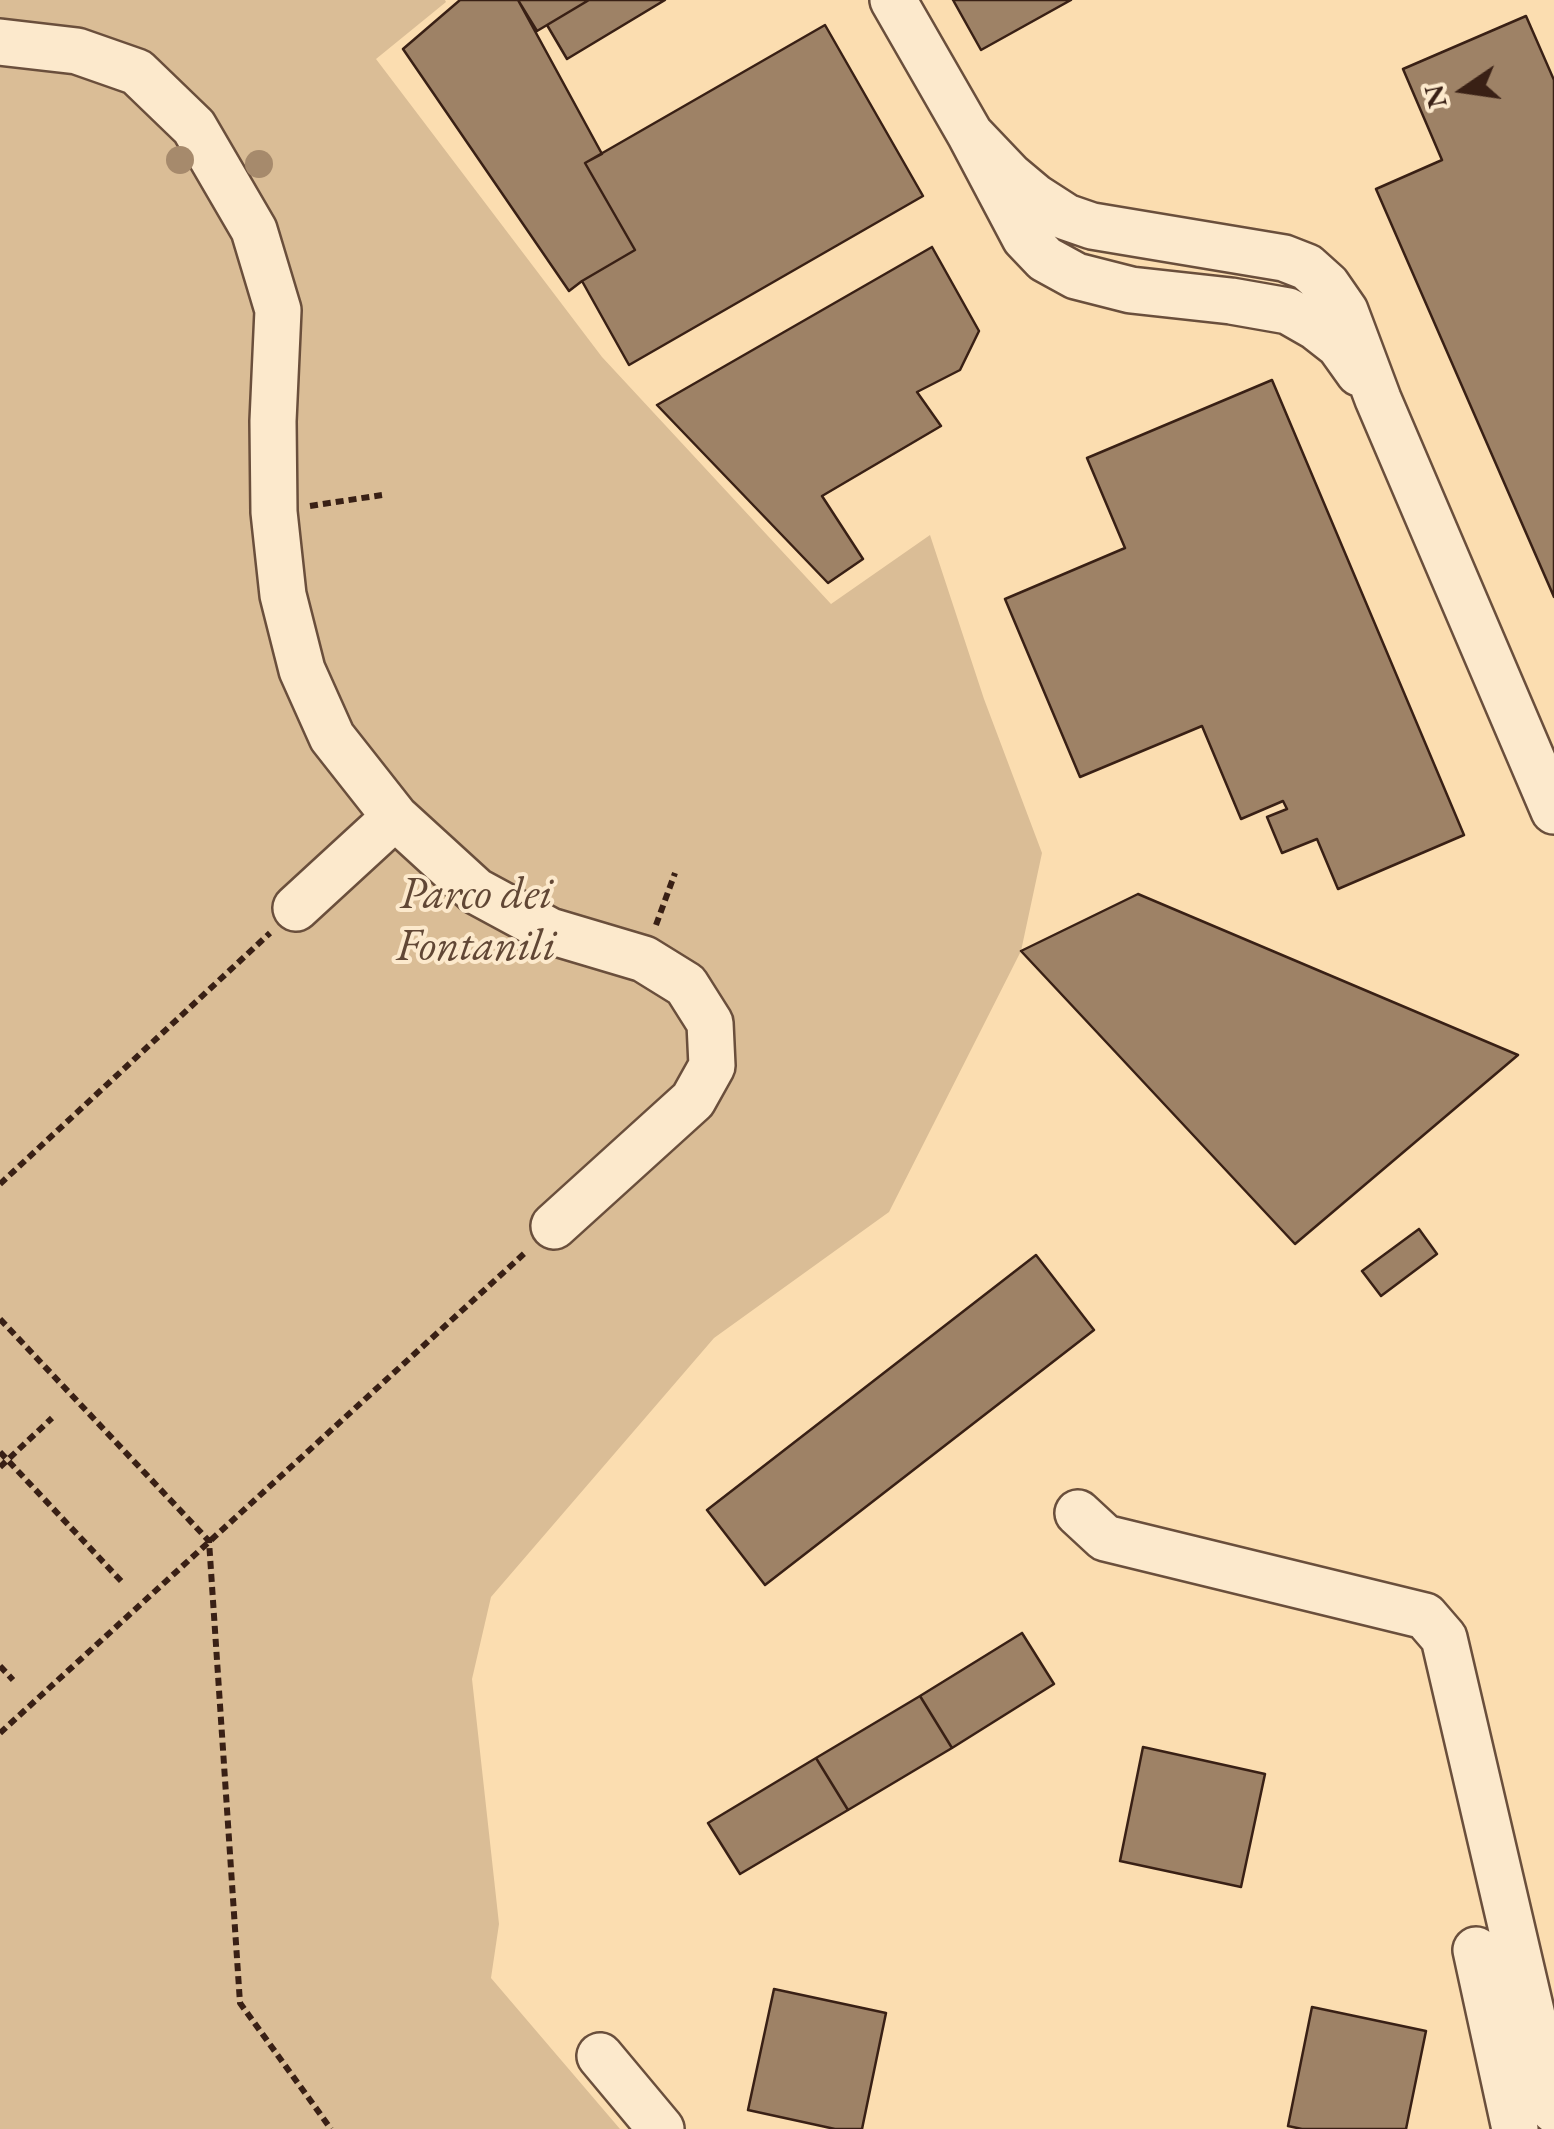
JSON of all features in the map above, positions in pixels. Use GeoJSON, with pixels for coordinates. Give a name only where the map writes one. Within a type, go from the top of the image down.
{"type":"FeatureCollection","features":[{"type":"Feature","properties":{"kind":"street"},"geometry":{"type":"LineString","coordinates":[[893,0],[1024,238],[1046,258],[1076,276],[1132,290],[1288,311],[1339,345],[1378,399],[1554,811]]}},
{"type":"Feature","properties":{"kind":"street"},"geometry":{"type":"LineString","coordinates":[[0,42],[77,52],[137,72],[194,127],[254,230],[278,310],[274,512],[283,595],[302,670],[332,737],[394,817],[476,891],[550,930],[644,960],[686,985],[710,1024],[712,1066],[692,1100],[554,1226]]}},
{"type":"Feature","properties":{"kind":"street"},"geometry":{"type":"LineString","coordinates":[[296,908],[394,817]]}},
{"type":"Feature","properties":{"kind":"street"},"geometry":{"type":"LineString","coordinates":[[1078,1513],[1105,1538],[1425,1616],[1444,1638],[1554,2110]]}},
{"type":"Feature","properties":{"kind":"street"},"geometry":{"type":"LineString","coordinates":[[1476,1950],[1516,2129]]}},
{"type":"Feature","properties":{"kind":"street"},"geometry":{"type":"LineString","coordinates":[[600,2056],[662,2129]]}},
{"type":"Feature","properties":{"kind":"path"},"geometry":{"type":"LineString","coordinates":[[274,512],[382,494]]}},
{"type":"Feature","properties":{"kind":"path"},"geometry":{"type":"LineString","coordinates":[[644,960],[676,873]]}},
{"type":"Feature","properties":{"kind":"path"},"geometry":{"type":"LineString","coordinates":[[0,1184],[296,908]]}},
{"type":"Feature","properties":{"kind":"path"},"geometry":{"type":"LineString","coordinates":[[0,1734],[554,1226]]}},
{"type":"Feature","properties":{"kind":"path"},"geometry":{"type":"LineString","coordinates":[[0,1319],[210,1541],[240,2004],[332,2129]]}},
{"type":"Feature","properties":{"kind":"path"},"geometry":{"type":"LineString","coordinates":[[0,1467],[52,1418]]}},
{"type":"Feature","properties":{"kind":"path"},"geometry":{"type":"LineString","coordinates":[[0,1452],[122,1582]]}},
{"type":"Feature","properties":{"kind":"path"},"geometry":{"type":"LineString","coordinates":[[0,1666],[12,1680]]}},
{"type":"Feature","properties":{"kind":"green space","name":"Parco dei Fontanili"},"geometry":{"type":"Polygon","coordinates":[[[0,0],[445,0],[376,59],[602,357],[831,604],[930,535],[984,699],[1042,853],[1021,951],[889,1212],[714,1338],[491,1597],[472,1679],[499,1924],[491,1978],[620,2129],[0,2129],[0,0]]]}},
{"type":"Feature","properties":{"kind":"building"},"geometry":{"type":"Polygon","coordinates":[[[460,0],[518,0],[602,154],[585,163],[635,250],[569,291],[403,49],[460,0]]]}},
{"type":"Feature","properties":{"kind":"building"},"geometry":{"type":"Polygon","coordinates":[[[518,0],[589,0],[537,31],[518,0]]]}},
{"type":"Feature","properties":{"kind":"building"},"geometry":{"type":"Polygon","coordinates":[[[589,0],[665,0],[567,59],[547,25],[589,0]]]}},
{"type":"Feature","properties":{"kind":"building"},"geometry":{"type":"Polygon","coordinates":[[[953,0],[1071,0],[981,50],[953,0]]]}},
{"type":"Feature","properties":{"kind":"building"},"geometry":{"type":"Polygon","coordinates":[[[1526,16],[1554,80],[1554,597],[1376,189],[1442,160],[1403,69],[1526,16]]]}},
{"type":"Feature","properties":{"kind":"building"},"geometry":{"type":"Polygon","coordinates":[[[825,25],[923,196],[629,365],[582,281],[635,250],[585,163],[825,25]]]}},
{"type":"Feature","properties":{"kind":"building"},"geometry":{"type":"Polygon","coordinates":[[[932,247],[979,331],[960,370],[917,392],[941,426],[822,496],[863,559],[828,583],[657,405],[932,247]]]}},
{"type":"Feature","properties":{"kind":"building"},"geometry":{"type":"Polygon","coordinates":[[[1272,380],[1464,835],[1338,889],[1317,839],[1282,853],[1267,817],[1287,809],[1283,801],[1241,819],[1202,726],[1080,777],[1005,599],[1125,548],[1087,458],[1272,380]]]}},
{"type":"Feature","properties":{"kind":"building"},"geometry":{"type":"Polygon","coordinates":[[[1138,894],[1518,1055],[1295,1244],[1021,951],[1138,894]]]}},
{"type":"Feature","properties":{"kind":"building"},"geometry":{"type":"Polygon","coordinates":[[[1419,1229],[1437,1254],[1381,1296],[1362,1271],[1419,1229]]]}},
{"type":"Feature","properties":{"kind":"building"},"geometry":{"type":"Polygon","coordinates":[[[1036,1255],[1094,1330],[765,1585],[707,1510],[1036,1255]]]}},
{"type":"Feature","properties":{"kind":"building"},"geometry":{"type":"Polygon","coordinates":[[[1022,1633],[1054,1684],[952,1748],[920,1696],[1022,1633]]]}},
{"type":"Feature","properties":{"kind":"building"},"geometry":{"type":"Polygon","coordinates":[[[920,1696],[952,1748],[848,1810],[816,1758],[920,1696]]]}},
{"type":"Feature","properties":{"kind":"building"},"geometry":{"type":"Polygon","coordinates":[[[1143,1747],[1265,1774],[1241,1887],[1120,1861],[1143,1747]]]}},
{"type":"Feature","properties":{"kind":"building"},"geometry":{"type":"Polygon","coordinates":[[[816,1758],[848,1810],[740,1874],[708,1823],[816,1758]]]}},
{"type":"Feature","properties":{"kind":"building"},"geometry":{"type":"Polygon","coordinates":[[[774,1989],[886,2013],[862,2129],[835,2129],[748,2110],[774,1989]]]}},
{"type":"Feature","properties":{"kind":"building"},"geometry":{"type":"Polygon","coordinates":[[[1312,2007],[1426,2031],[1406,2129],[1288,2126],[1312,2007]]]}}]}
